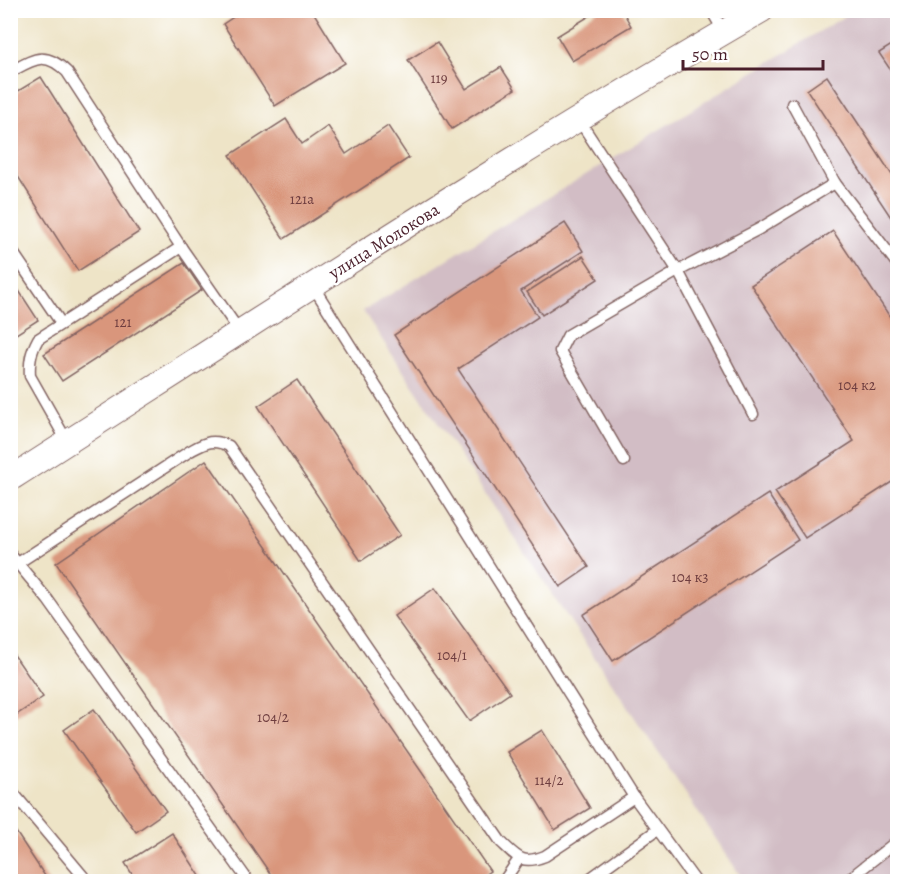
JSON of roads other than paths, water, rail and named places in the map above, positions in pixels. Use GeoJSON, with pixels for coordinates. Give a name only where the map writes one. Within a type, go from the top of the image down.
{"type":"FeatureCollection","features":[{"type":"Feature","properties":{"kind":"street","name":"улица Молокова"},"geometry":{"type":"LineString","coordinates":[[10,479],[641,81],[762,10]]}},
{"type":"Feature","properties":{"kind":"lane"},"geometry":{"type":"LineString","coordinates":[[711,10],[724,33]]}},
{"type":"Feature","properties":{"kind":"lane"},"geometry":{"type":"LineString","coordinates":[[10,72],[33,59],[46,58],[58,63],[67,72],[240,333]]}},
{"type":"Feature","properties":{"kind":"lane"},"geometry":{"type":"LineString","coordinates":[[792,104],[835,183],[897,265]]}},
{"type":"Feature","properties":{"kind":"lane"},"geometry":{"type":"LineString","coordinates":[[579,120],[678,271],[753,414]]}},
{"type":"Feature","properties":{"kind":"lane"},"geometry":{"type":"LineString","coordinates":[[624,461],[560,351],[568,335],[678,271],[759,229],[835,183]]}},
{"type":"Feature","properties":{"kind":"lane"},"geometry":{"type":"LineString","coordinates":[[68,443],[30,376],[29,363],[38,339],[181,247]]}},
{"type":"Feature","properties":{"kind":"lane"},"geometry":{"type":"LineString","coordinates":[[10,248],[61,323]]}},
{"type":"Feature","properties":{"kind":"lane"},"geometry":{"type":"LineString","coordinates":[[313,286],[634,797],[696,882]]}},
{"type":"Feature","properties":{"kind":"lane"},"geometry":{"type":"LineString","coordinates":[[18,564],[190,451],[211,440],[229,446],[501,842],[519,859],[533,861],[545,856],[634,797]]}},
{"type":"Feature","properties":{"kind":"lane"},"geometry":{"type":"LineString","coordinates":[[10,554],[48,600],[249,882]]}},
{"type":"Feature","properties":{"kind":"lane"},"geometry":{"type":"LineString","coordinates":[[10,789],[88,882]]}},
{"type":"Feature","properties":{"kind":"lane"},"geometry":{"type":"LineString","coordinates":[[585,882],[657,830]]}},
{"type":"Feature","properties":{"kind":"lane"},"geometry":{"type":"LineString","coordinates":[[845,882],[892,844],[897,843]]}},
{"type":"Feature","properties":{"kind":"lane"},"geometry":{"type":"LineString","coordinates":[[503,882],[519,859]]}}]}
